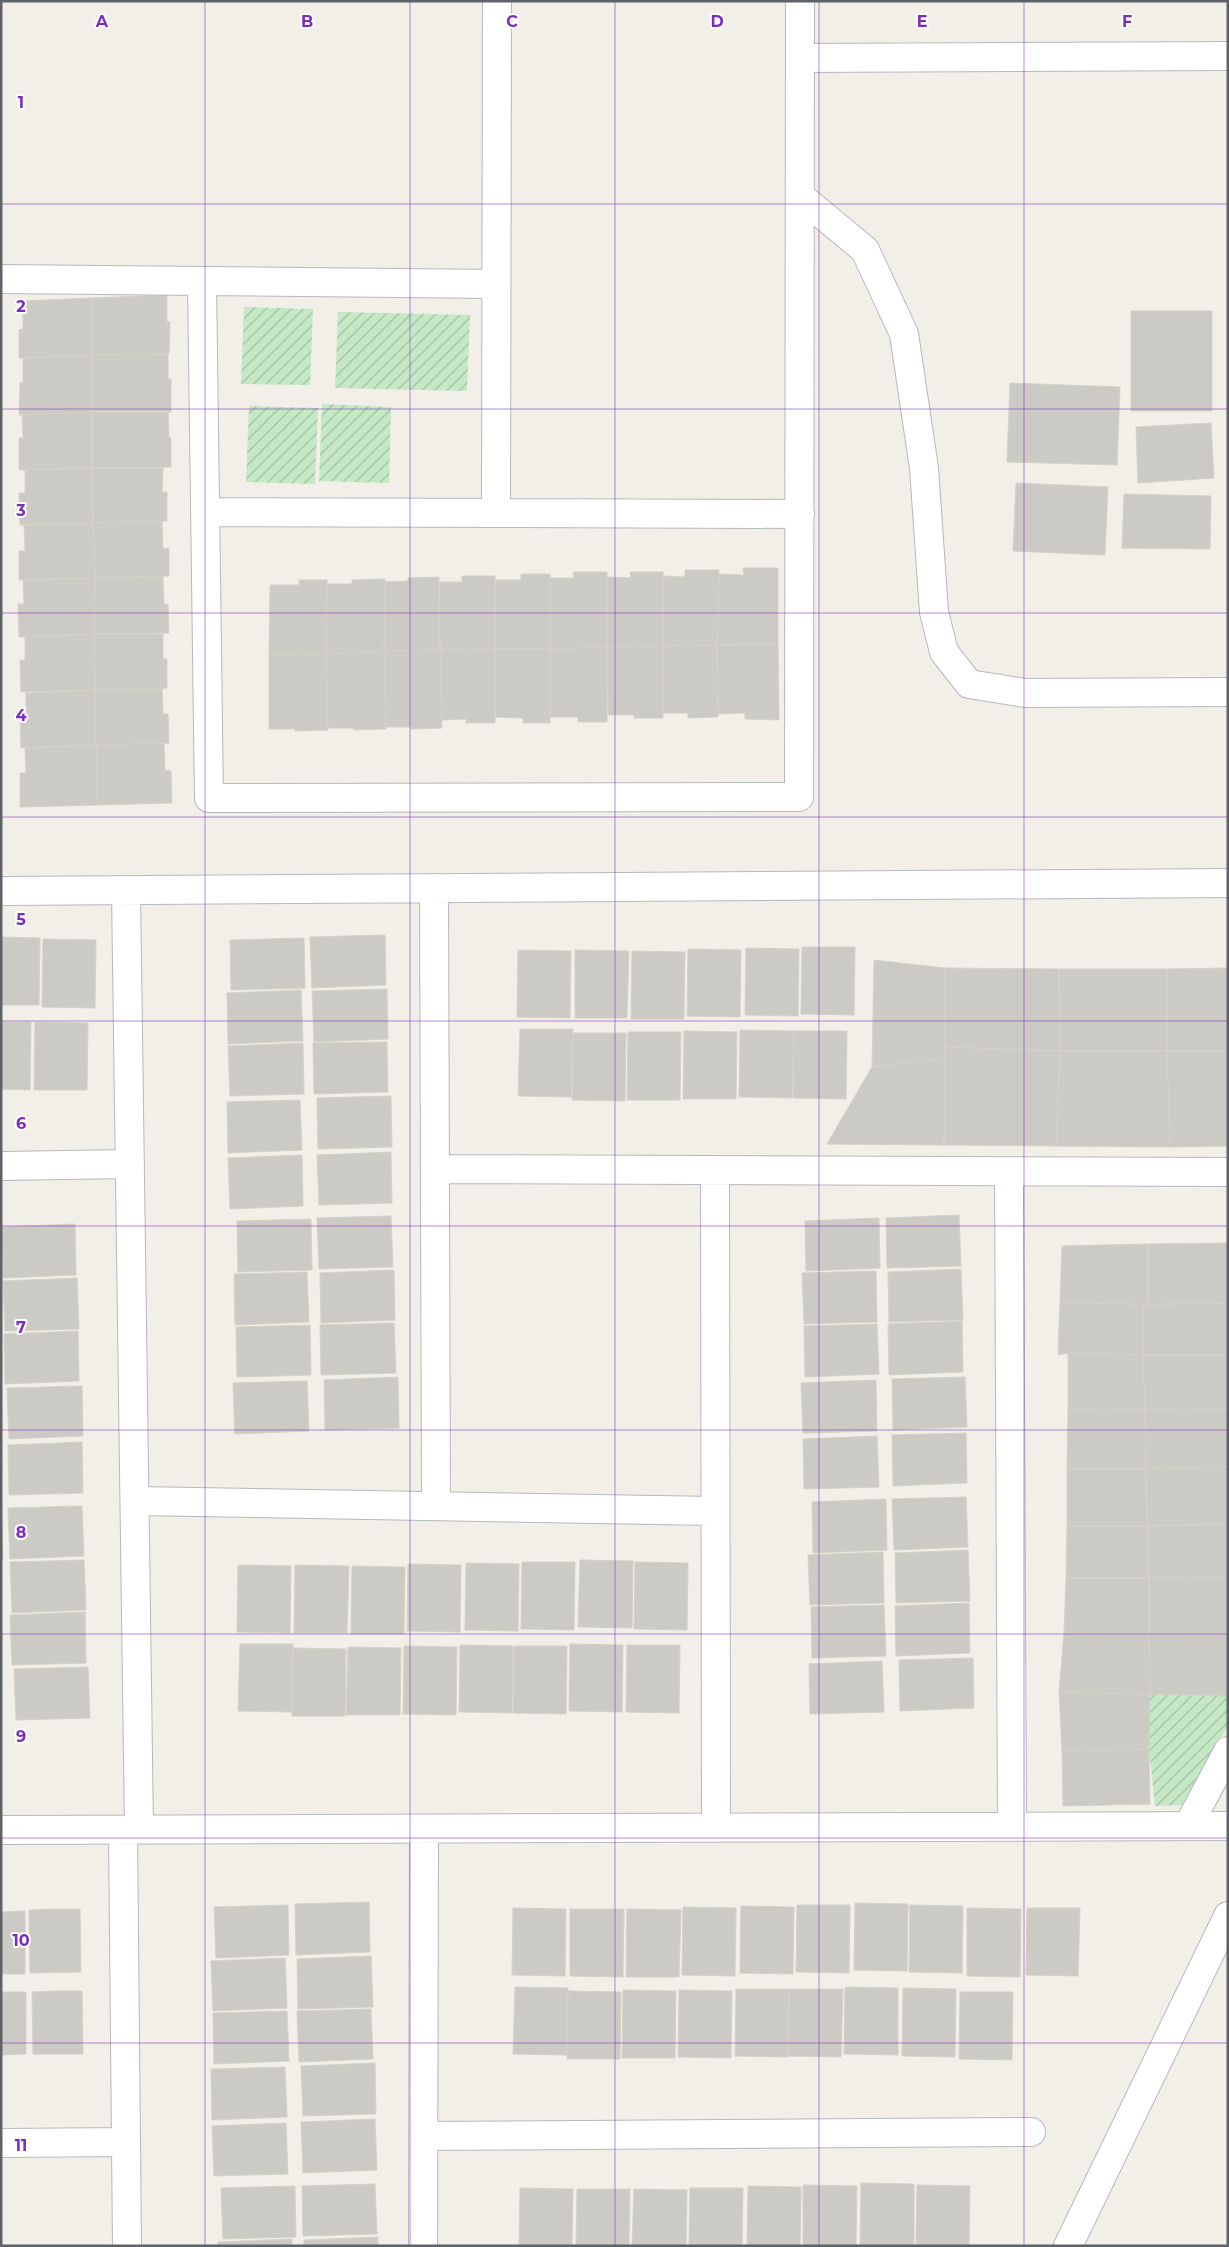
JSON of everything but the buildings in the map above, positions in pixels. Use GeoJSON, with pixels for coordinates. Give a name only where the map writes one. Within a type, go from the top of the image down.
{"type":"FeatureCollection","features":[{"type":"Feature","properties":{"kind":"street"},"geometry":{"type":"LineString","coordinates":[[496,513],[497,1]]}},
{"type":"Feature","properties":{"kind":"street"},"geometry":{"type":"LineString","coordinates":[[202,281],[209,798],[799,797],[800,1]]}},
{"type":"Feature","properties":{"kind":"street"},"geometry":{"type":"LineString","coordinates":[[800,58],[1228,56]]}},
{"type":"Feature","properties":{"kind":"street"},"geometry":{"type":"LineString","coordinates":[[800,196],[865,250],[904,334],[924,468],[934,612],[944,652],[969,684],[1025,693],[1228,692]]}},
{"type":"Feature","properties":{"kind":"street"},"geometry":{"type":"LineString","coordinates":[[1,279],[496,284]]}},
{"type":"Feature","properties":{"kind":"street"},"geometry":{"type":"LineString","coordinates":[[206,512],[800,514]]}},
{"type":"Feature","properties":{"kind":"street"},"geometry":{"type":"LineString","coordinates":[[1,890],[1228,883]]}},
{"type":"Feature","properties":{"kind":"street"},"geometry":{"type":"LineString","coordinates":[[434,888],[436,1506]]}},
{"type":"Feature","properties":{"kind":"street"},"geometry":{"type":"LineString","coordinates":[[126,890],[135,1501],[126,2142],[127,2246]]}},
{"type":"Feature","properties":{"kind":"street"},"geometry":{"type":"LineString","coordinates":[[1,1166],[130,1164]]}},
{"type":"Feature","properties":{"kind":"street"},"geometry":{"type":"LineString","coordinates":[[435,1169],[1228,1172]]}},
{"type":"Feature","properties":{"kind":"street"},"geometry":{"type":"LineString","coordinates":[[715,1170],[714,1511],[716,1828]]}},
{"type":"Feature","properties":{"kind":"street"},"geometry":{"type":"LineString","coordinates":[[1009,1171],[1012,1827]]}},
{"type":"Feature","properties":{"kind":"street"},"geometry":{"type":"LineString","coordinates":[[135,1501],[714,1511]]}},
{"type":"Feature","properties":{"kind":"street"},"geometry":{"type":"LineString","coordinates":[[1188,1826],[1228,1751]]}},
{"type":"Feature","properties":{"kind":"street"},"geometry":{"type":"LineString","coordinates":[[1,1830],[1228,1826]]}},
{"type":"Feature","properties":{"kind":"street"},"geometry":{"type":"LineString","coordinates":[[422,2246],[424,1829]]}},
{"type":"Feature","properties":{"kind":"street"},"geometry":{"type":"LineString","coordinates":[[1068,2246],[1228,1916]]}},
{"type":"Feature","properties":{"kind":"street"},"geometry":{"type":"LineString","coordinates":[[423,2136],[1031,2132]]}},
{"type":"Feature","properties":{"kind":"street"},"geometry":{"type":"LineString","coordinates":[[1,2143],[126,2142]]}},
{"type":"Feature","properties":{"kind":"green space"},"geometry":{"type":"Polygon","coordinates":[[[244,307],[313,309],[310,385],[241,384],[244,307]]]}},
{"type":"Feature","properties":{"kind":"green space"},"geometry":{"type":"Polygon","coordinates":[[[338,312],[470,315],[467,391],[335,388],[338,312]]]}},
{"type":"Feature","properties":{"kind":"green space"},"geometry":{"type":"Polygon","coordinates":[[[322,404],[391,407],[389,483],[319,481],[322,404]]]}},
{"type":"Feature","properties":{"kind":"green space"},"geometry":{"type":"Polygon","coordinates":[[[249,406],[318,408],[315,484],[246,482],[249,406]]]}},
{"type":"Feature","properties":{"kind":"green space"},"geometry":{"type":"Polygon","coordinates":[[[1150,1694],[1228,1696],[1228,1725],[1185,1805],[1155,1806],[1149,1749],[1150,1694]]]}}]}
